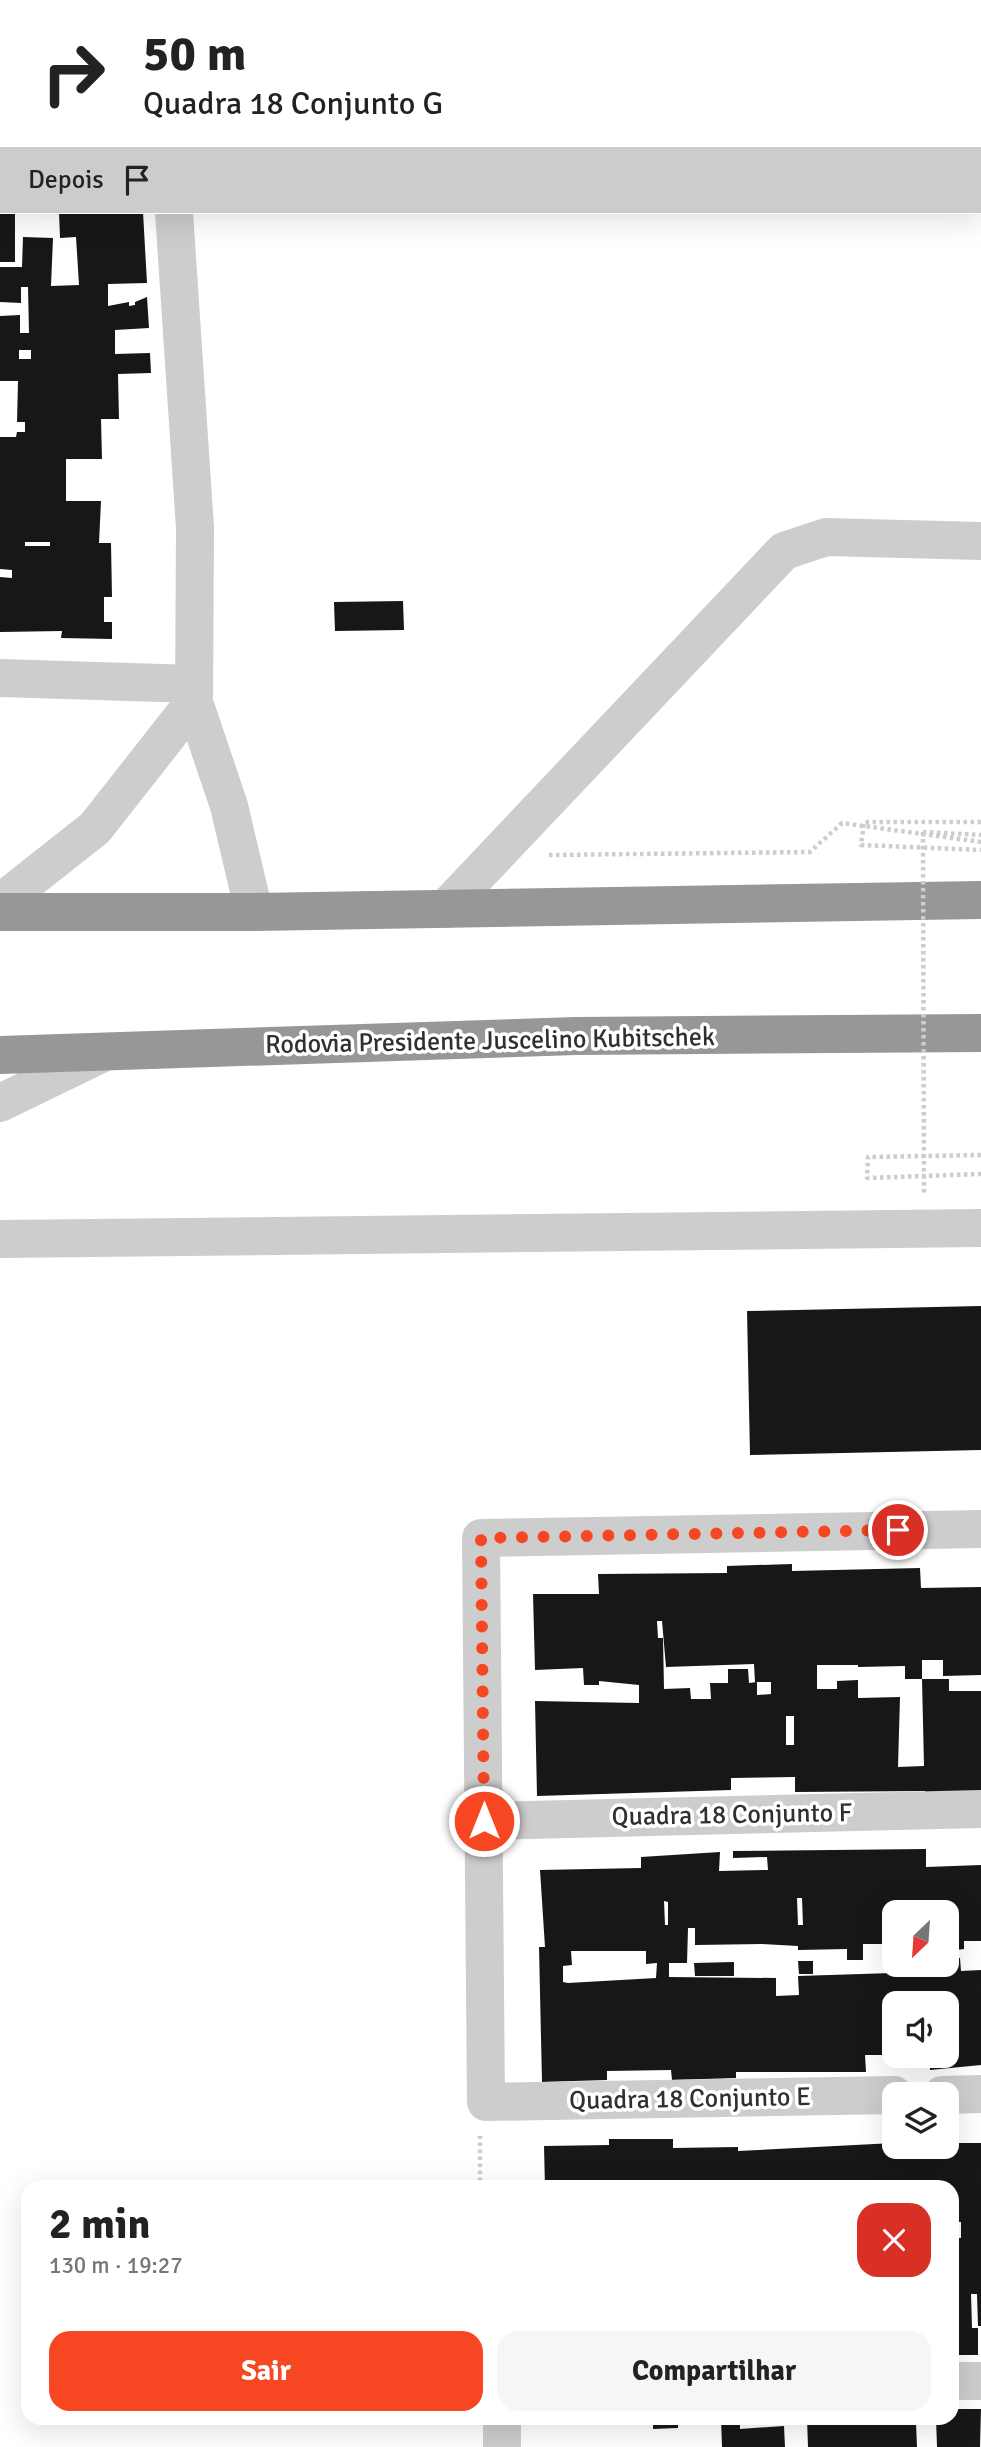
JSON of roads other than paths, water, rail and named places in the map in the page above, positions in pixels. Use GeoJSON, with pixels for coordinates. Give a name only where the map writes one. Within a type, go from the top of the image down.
{"type":"FeatureCollection","features":[{"type":"Feature","properties":{"kind":"highway"},"geometry":{"type":"LineString","coordinates":[[0,912],[254,912],[981,900]]}},
{"type":"Feature","properties":{"kind":"highway","name":"Rodovia Presidente Juscelino Kubitschek"},"geometry":{"type":"LineString","coordinates":[[0,1055],[576,1036],[981,1034]]}},
{"type":"Feature","properties":{"kind":"street"},"geometry":{"type":"LineString","coordinates":[[174,214],[195,528],[194,693],[229,806],[254,912]]}},
{"type":"Feature","properties":{"kind":"street"},"geometry":{"type":"LineString","coordinates":[[445,909],[784,551],[826,537],[981,541]]}},
{"type":"Feature","properties":{"kind":"street"},"geometry":{"type":"LineString","coordinates":[[0,678],[194,693]]}},
{"type":"Feature","properties":{"kind":"street"},"geometry":{"type":"LineString","coordinates":[[0,903],[94,828],[194,693]]}},
{"type":"Feature","properties":{"kind":"street"},"geometry":{"type":"LineString","coordinates":[[0,1103],[105,1052]]}},
{"type":"Feature","properties":{"kind":"street"},"geometry":{"type":"LineString","coordinates":[[0,1239],[981,1228]]}},
{"type":"Feature","properties":{"kind":"street"},"geometry":{"type":"LineString","coordinates":[[484,1821],[481,1538],[981,1529]]}},
{"type":"Feature","properties":{"kind":"street","name":"Quadra 18 Conjunto F"},"geometry":{"type":"LineString","coordinates":[[484,1821],[981,1809]]}},
{"type":"Feature","properties":{"kind":"street","name":"Quadra 18 Conjunto E"},"geometry":{"type":"LineString","coordinates":[[484,1821],[486,2102],[882,2095]]}},
{"type":"Feature","properties":{"kind":"street"},"geometry":{"type":"LineString","coordinates":[[959,2095],[981,2094]]}},
{"type":"Feature","properties":{"kind":"street"},"geometry":{"type":"LineString","coordinates":[[959,2381],[981,2381]]}},
{"type":"Feature","properties":{"kind":"street"},"geometry":{"type":"LineString","coordinates":[[502,2425],[502,2447]]}}]}
